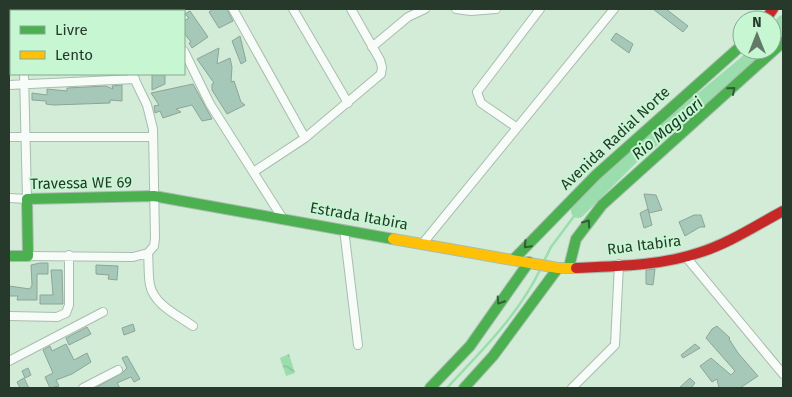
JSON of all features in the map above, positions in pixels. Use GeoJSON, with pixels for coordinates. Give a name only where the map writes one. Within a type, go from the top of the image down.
{"type":"FeatureCollection","features":[{"type":"Feature","properties":{"kind":"main road"},"geometry":{"type":"LineString","coordinates":[[464,388],[494,356],[564,267],[576,239],[602,205],[783,42]]}},
{"type":"Feature","properties":{"kind":"main road","name":"Avenida Radial Norte"},"geometry":{"type":"LineString","coordinates":[[514,259],[621,149],[732,54]]}},
{"type":"Feature","properties":{"kind":"main road","name":"Estrada Itabira"},"geometry":{"type":"LineString","coordinates":[[154,196],[564,267]]}},
{"type":"Feature","properties":{"kind":"main road","name":"Travessa WE 69"},"geometry":{"type":"LineString","coordinates":[[27,199],[154,196]]}},
{"type":"Feature","properties":{"kind":"main road"},"geometry":{"type":"LineString","coordinates":[[9,256],[28,256],[27,199]]}},
{"type":"Feature","properties":{"kind":"main road","name":"Rua Itabira"},"geometry":{"type":"LineString","coordinates":[[564,267],[619,264],[686,257],[734,236],[783,211]]}},
{"type":"Feature","properties":{"kind":"main road"},"geometry":{"type":"LineString","coordinates":[[430,388],[470,346],[529,262]]}},
{"type":"Feature","properties":{"kind":"street"},"geometry":{"type":"LineString","coordinates":[[233,9],[305,138]]}},
{"type":"Feature","properties":{"kind":"street"},"geometry":{"type":"LineString","coordinates":[[293,9],[348,103]]}},
{"type":"Feature","properties":{"kind":"street"},"geometry":{"type":"LineString","coordinates":[[255,171],[305,138],[381,74],[382,64],[351,9]]}},
{"type":"Feature","properties":{"kind":"street"},"geometry":{"type":"LineString","coordinates":[[404,9],[408,17]]}},
{"type":"Feature","properties":{"kind":"street"},"geometry":{"type":"LineString","coordinates":[[372,47],[408,17],[421,9]]}},
{"type":"Feature","properties":{"kind":"street"},"geometry":{"type":"LineString","coordinates":[[456,9],[471,12],[496,9]]}},
{"type":"Feature","properties":{"kind":"street"},"geometry":{"type":"LineString","coordinates":[[516,127],[481,104],[477,92],[540,9]]}},
{"type":"Feature","properties":{"kind":"street"},"geometry":{"type":"LineString","coordinates":[[423,243],[614,9]]}},
{"type":"Feature","properties":{"kind":"street"},"geometry":{"type":"LineString","coordinates":[[185,53],[210,104],[234,143],[255,171],[283,218]]}},
{"type":"Feature","properties":{"kind":"street"},"geometry":{"type":"LineString","coordinates":[[24,75],[27,199]]}},
{"type":"Feature","properties":{"kind":"street"},"geometry":{"type":"LineString","coordinates":[[9,85],[134,76],[150,115],[155,238],[154,246],[148,253],[133,257],[28,256]]}},
{"type":"Feature","properties":{"kind":"street"},"geometry":{"type":"LineString","coordinates":[[9,137],[152,137]]}},
{"type":"Feature","properties":{"kind":"street","name":"Travessa WE 69"},"geometry":{"type":"LineString","coordinates":[[9,198],[27,199]]}},
{"type":"Feature","properties":{"kind":"street"},"geometry":{"type":"LineString","coordinates":[[344,229],[358,345]]}},
{"type":"Feature","properties":{"kind":"street"},"geometry":{"type":"LineString","coordinates":[[148,253],[150,286],[153,294],[164,306],[193,326]]}},
{"type":"Feature","properties":{"kind":"street"},"geometry":{"type":"LineString","coordinates":[[9,316],[57,317],[66,313],[69,305],[69,255]]}},
{"type":"Feature","properties":{"kind":"street"},"geometry":{"type":"LineString","coordinates":[[686,257],[783,374]]}},
{"type":"Feature","properties":{"kind":"street"},"geometry":{"type":"LineString","coordinates":[[572,388],[616,346],[619,264]]}},
{"type":"Feature","properties":{"kind":"street"},"geometry":{"type":"LineString","coordinates":[[9,361],[103,312]]}},
{"type":"Feature","properties":{"kind":"street"},"geometry":{"type":"LineString","coordinates":[[83,388],[118,370]]}},
{"type":"Feature","properties":{"kind":"water"},"geometry":{"type":"Polygon","coordinates":[[[289,354],[295,373],[286,376],[280,358],[289,354]]]}},
{"type":"Feature","properties":{"kind":"building"},"geometry":{"type":"Polygon","coordinates":[[[213,9],[227,9],[233,21],[219,28],[209,12],[213,9]]]}},
{"type":"Feature","properties":{"kind":"building"},"geometry":{"type":"Polygon","coordinates":[[[653,9],[666,9],[688,26],[683,32],[653,9]]]}},
{"type":"Feature","properties":{"kind":"building"},"geometry":{"type":"Polygon","coordinates":[[[190,11],[208,37],[192,48],[189,43],[191,42],[185,34],[185,20],[189,18],[185,14],[190,11]]]}},
{"type":"Feature","properties":{"kind":"building"},"geometry":{"type":"Polygon","coordinates":[[[616,33],[633,44],[629,53],[611,40],[616,33]]]}},
{"type":"Feature","properties":{"kind":"building"},"geometry":{"type":"Polygon","coordinates":[[[240,36],[246,61],[241,64],[232,41],[240,36]]]}},
{"type":"Feature","properties":{"kind":"building"},"geometry":{"type":"Polygon","coordinates":[[[219,48],[217,64],[230,58],[232,67],[231,82],[234,81],[241,102],[245,105],[227,114],[212,90],[212,84],[214,83],[197,59],[219,48]]]}},
{"type":"Feature","properties":{"kind":"building"},"geometry":{"type":"Polygon","coordinates":[[[152,75],[165,75],[165,84],[152,90],[152,75]]]}},
{"type":"Feature","properties":{"kind":"building"},"geometry":{"type":"Polygon","coordinates":[[[193,84],[212,119],[202,121],[192,105],[176,109],[181,112],[163,118],[160,111],[155,113],[154,106],[159,105],[151,93],[193,84]]]}},
{"type":"Feature","properties":{"kind":"building"},"geometry":{"type":"Polygon","coordinates":[[[122,85],[122,101],[110,100],[110,103],[54,105],[46,104],[46,101],[32,100],[32,93],[47,95],[47,89],[67,91],[67,88],[106,86],[113,89],[112,86],[122,85]]]}},
{"type":"Feature","properties":{"kind":"building"},"geometry":{"type":"Polygon","coordinates":[[[644,194],[656,195],[662,210],[649,213],[644,194]]]}},
{"type":"Feature","properties":{"kind":"building"},"geometry":{"type":"Polygon","coordinates":[[[648,209],[652,225],[644,228],[640,213],[648,209]]]}},
{"type":"Feature","properties":{"kind":"building"},"geometry":{"type":"Polygon","coordinates":[[[694,215],[701,215],[705,227],[700,227],[685,236],[679,222],[694,215]]]}},
{"type":"Feature","properties":{"kind":"building"},"geometry":{"type":"Polygon","coordinates":[[[48,263],[48,274],[37,274],[37,300],[17,300],[18,296],[9,296],[9,286],[30,289],[32,285],[31,265],[48,263]]]}},
{"type":"Feature","properties":{"kind":"building"},"geometry":{"type":"Polygon","coordinates":[[[96,265],[118,266],[117,280],[108,279],[109,275],[96,274],[96,265]]]}},
{"type":"Feature","properties":{"kind":"building"},"geometry":{"type":"Polygon","coordinates":[[[655,269],[653,285],[646,284],[646,270],[655,269]]]}},
{"type":"Feature","properties":{"kind":"building"},"geometry":{"type":"Polygon","coordinates":[[[51,270],[62,270],[63,304],[40,304],[40,295],[53,295],[51,270]]]}},
{"type":"Feature","properties":{"kind":"building"},"geometry":{"type":"Polygon","coordinates":[[[133,324],[135,331],[124,335],[122,328],[133,324]]]}},
{"type":"Feature","properties":{"kind":"building"},"geometry":{"type":"Polygon","coordinates":[[[717,326],[730,338],[738,353],[758,376],[740,388],[719,388],[717,379],[712,382],[700,366],[711,358],[731,375],[735,371],[706,338],[712,329],[717,326]]]}},
{"type":"Feature","properties":{"kind":"building"},"geometry":{"type":"Polygon","coordinates":[[[87,327],[91,334],[69,345],[66,338],[87,327]]]}},
{"type":"Feature","properties":{"kind":"building"},"geometry":{"type":"Polygon","coordinates":[[[66,344],[74,360],[87,353],[91,362],[72,374],[56,380],[59,386],[50,388],[45,377],[53,373],[43,350],[50,346],[52,351],[66,344]]]}},
{"type":"Feature","properties":{"kind":"building"},"geometry":{"type":"Polygon","coordinates":[[[695,344],[700,348],[683,358],[681,355],[695,344]]]}},
{"type":"Feature","properties":{"kind":"building"},"geometry":{"type":"Polygon","coordinates":[[[127,356],[140,379],[134,382],[131,377],[117,383],[120,388],[95,388],[122,373],[127,368],[122,358],[127,356]]]}},
{"type":"Feature","properties":{"kind":"building"},"geometry":{"type":"Polygon","coordinates":[[[28,368],[31,375],[25,378],[22,371],[28,368]]]}},
{"type":"Feature","properties":{"kind":"building"},"geometry":{"type":"Polygon","coordinates":[[[24,378],[29,388],[20,388],[17,382],[24,378]]]}},
{"type":"Feature","properties":{"kind":"building"},"geometry":{"type":"Polygon","coordinates":[[[690,378],[695,383],[691,388],[679,388],[690,378]]]}},
{"type":"Feature","properties":{"kind":"waterway","name":"Rio Maguari"},"geometry":{"type":"LineString","coordinates":[[578,211],[632,157],[749,60]]}},
{"type":"Feature","properties":{"kind":"waterway"},"geometry":{"type":"LineString","coordinates":[[543,263],[551,247],[578,211]]}},
{"type":"Feature","properties":{"kind":"waterway"},"geometry":{"type":"LineString","coordinates":[[447,388],[486,346],[522,302],[541,268]]}},
{"type":"Feature","properties":{"kind":"traffic: fast"},"geometry":{"type":"LineString","coordinates":[[569,267],[576,239],[602,205],[783,42]]}},
{"type":"Feature","properties":{"kind":"traffic: fast"},"geometry":{"type":"LineString","coordinates":[[514,259],[596,175],[732,54]]}},
{"type":"Feature","properties":{"kind":"traffic: fast"},"geometry":{"type":"LineString","coordinates":[[9,256],[28,256],[27,199],[154,196],[393,239]]}},
{"type":"Feature","properties":{"kind":"traffic: fast"},"geometry":{"type":"LineString","coordinates":[[430,388],[470,346],[529,262]]}},
{"type":"Feature","properties":{"kind":"traffic: fast"},"geometry":{"type":"LineString","coordinates":[[464,388],[493,356],[558,268]]}},
{"type":"Feature","properties":{"kind":"traffic: slow"},"geometry":{"type":"LineString","coordinates":[[393,239],[558,268],[576,268]]}},
{"type":"Feature","properties":{"kind":"traffic: jam"},"geometry":{"type":"LineString","coordinates":[[576,268],[637,265],[683,257],[720,245],[783,211]]}}]}
